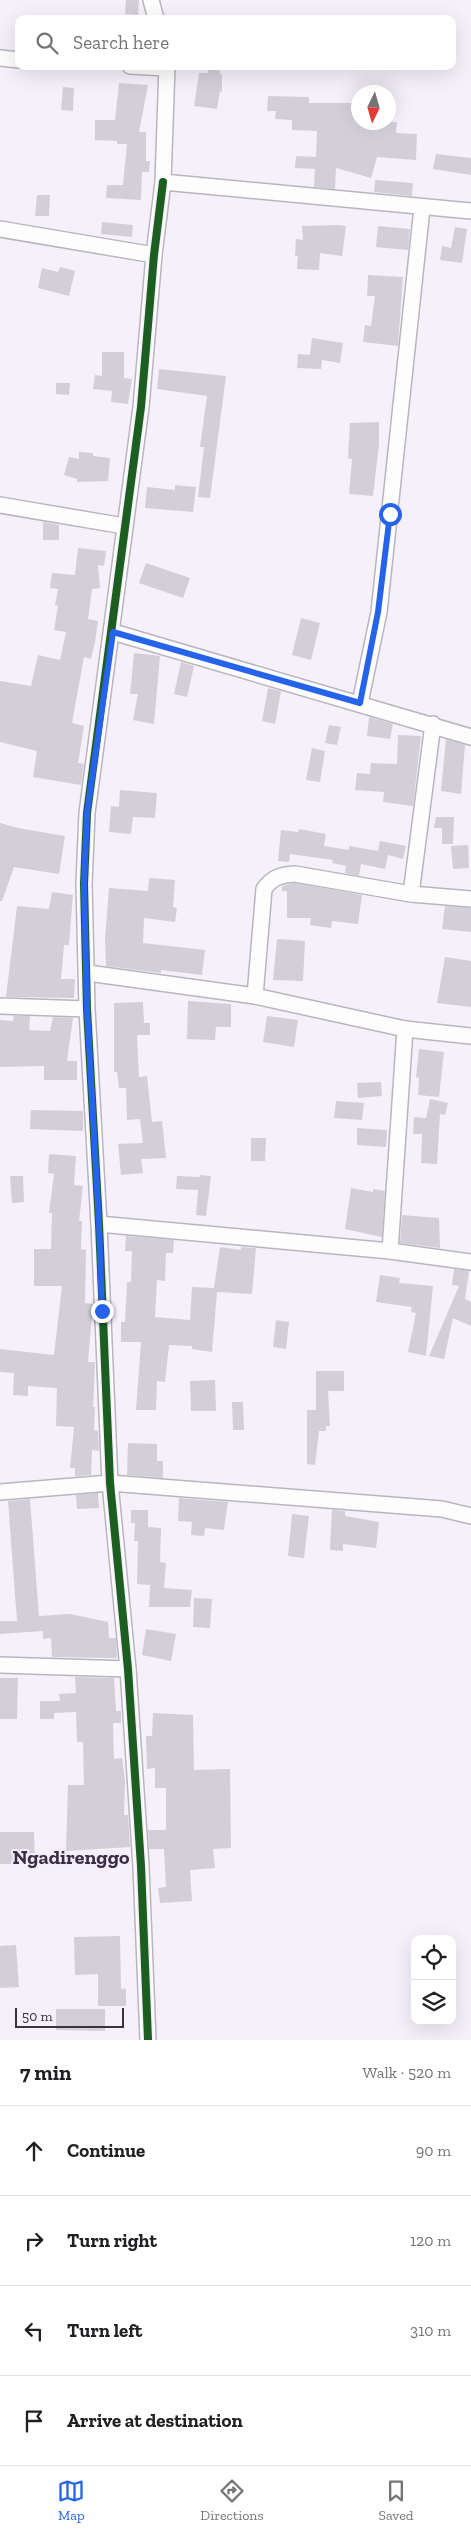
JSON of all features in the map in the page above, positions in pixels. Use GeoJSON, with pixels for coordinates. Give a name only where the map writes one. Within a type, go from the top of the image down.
{"type":"FeatureCollection","features":[{"type":"Feature","properties":{"kind":"street"},"geometry":{"type":"LineString","coordinates":[[151,0],[155,15]]}},
{"type":"Feature","properties":{"kind":"street"},"geometry":{"type":"LineString","coordinates":[[0,58],[15,60]]}},
{"type":"Feature","properties":{"kind":"street"},"geometry":{"type":"LineString","coordinates":[[148,2040],[141,1866],[128,1669],[110,1483],[99,1224],[87,1009],[88,973],[84,884],[87,813],[113,632],[124,526],[142,408],[154,255],[163,182],[167,70]]}},
{"type":"Feature","properties":{"kind":"street"},"geometry":{"type":"LineString","coordinates":[[163,182],[422,208],[471,211]]}},
{"type":"Feature","properties":{"kind":"street"},"geometry":{"type":"LineString","coordinates":[[360,703],[380,602],[422,208]]}},
{"type":"Feature","properties":{"kind":"street"},"geometry":{"type":"LineString","coordinates":[[0,229],[154,255]]}},
{"type":"Feature","properties":{"kind":"street"},"geometry":{"type":"LineString","coordinates":[[0,505],[124,526]]}},
{"type":"Feature","properties":{"kind":"street"},"geometry":{"type":"LineString","coordinates":[[113,632],[471,737]]}},
{"type":"Feature","properties":{"kind":"street"},"geometry":{"type":"LineString","coordinates":[[411,894],[432,724]]}},
{"type":"Feature","properties":{"kind":"street"},"geometry":{"type":"LineString","coordinates":[[255,996],[264,890],[272,879],[281,875],[295,874],[411,894],[471,899]]}},
{"type":"Feature","properties":{"kind":"street"},"geometry":{"type":"LineString","coordinates":[[88,973],[255,996],[405,1029],[471,1036]]}},
{"type":"Feature","properties":{"kind":"street"},"geometry":{"type":"LineString","coordinates":[[0,1006],[87,1009]]}},
{"type":"Feature","properties":{"kind":"street"},"geometry":{"type":"LineString","coordinates":[[390,1251],[405,1029]]}},
{"type":"Feature","properties":{"kind":"street"},"geometry":{"type":"LineString","coordinates":[[99,1224],[390,1251],[471,1262]]}},
{"type":"Feature","properties":{"kind":"street"},"geometry":{"type":"LineString","coordinates":[[0,1492],[110,1483],[442,1509],[471,1516]]}},
{"type":"Feature","properties":{"kind":"street"},"geometry":{"type":"LineString","coordinates":[[0,1665],[128,1669]]}},
{"type":"Feature","properties":{"kind":"building"},"geometry":{"type":"Polygon","coordinates":[[[126,0],[139,0],[138,15],[125,14],[126,0]]]}},
{"type":"Feature","properties":{"kind":"building"},"geometry":{"type":"Polygon","coordinates":[[[208,70],[220,70],[220,74],[222,74],[222,92],[220,91],[217,109],[194,106],[199,73],[208,73],[208,70]]]}},
{"type":"Feature","properties":{"kind":"building"},"geometry":{"type":"Polygon","coordinates":[[[119,83],[148,85],[139,132],[146,132],[146,161],[150,161],[149,172],[142,172],[141,200],[106,198],[107,185],[123,185],[127,144],[117,144],[117,141],[95,140],[95,120],[115,120],[119,83]]]}},
{"type":"Feature","properties":{"kind":"building"},"geometry":{"type":"Polygon","coordinates":[[[63,87],[74,88],[73,111],[61,110],[63,87]]]}},
{"type":"Feature","properties":{"kind":"building"},"geometry":{"type":"Polygon","coordinates":[[[268,96],[309,97],[309,103],[351,103],[351,130],[396,130],[397,122],[396,133],[417,134],[416,160],[377,157],[371,178],[336,168],[335,189],[314,187],[315,169],[295,168],[296,156],[316,157],[317,131],[292,130],[292,120],[275,119],[276,111],[267,111],[268,96]]]}},
{"type":"Feature","properties":{"kind":"building"},"geometry":{"type":"Polygon","coordinates":[[[436,154],[471,158],[471,175],[433,169],[436,154]]]}},
{"type":"Feature","properties":{"kind":"building"},"geometry":{"type":"Polygon","coordinates":[[[375,180],[413,183],[412,196],[374,192],[375,180]]]}},
{"type":"Feature","properties":{"kind":"building"},"geometry":{"type":"Polygon","coordinates":[[[37,195],[50,195],[49,216],[35,216],[37,195]]]}},
{"type":"Feature","properties":{"kind":"building"},"geometry":{"type":"Polygon","coordinates":[[[102,222],[133,225],[132,237],[101,234],[102,222]]]}},
{"type":"Feature","properties":{"kind":"building"},"geometry":{"type":"Polygon","coordinates":[[[302,226],[346,226],[342,256],[320,253],[319,270],[297,269],[298,256],[295,256],[296,239],[303,240],[302,226]]]}},
{"type":"Feature","properties":{"kind":"building"},"geometry":{"type":"Polygon","coordinates":[[[378,226],[410,229],[408,250],[376,247],[378,226]]]}},
{"type":"Feature","properties":{"kind":"building"},"geometry":{"type":"Polygon","coordinates":[[[455,227],[467,229],[462,263],[440,260],[442,246],[451,248],[455,227]]]}},
{"type":"Feature","properties":{"kind":"building"},"geometry":{"type":"Polygon","coordinates":[[[60,267],[75,271],[69,296],[38,288],[42,268],[58,272],[60,267]]]}},
{"type":"Feature","properties":{"kind":"building"},"geometry":{"type":"Polygon","coordinates":[[[368,275],[403,277],[398,346],[363,342],[365,325],[371,326],[375,296],[367,296],[368,275]]]}},
{"type":"Feature","properties":{"kind":"building"},"geometry":{"type":"Polygon","coordinates":[[[312,338],[343,343],[340,363],[322,360],[321,369],[297,368],[298,354],[310,355],[312,338]]]}},
{"type":"Feature","properties":{"kind":"building"},"geometry":{"type":"Polygon","coordinates":[[[102,352],[124,352],[124,378],[132,379],[128,404],[111,402],[112,391],[93,389],[95,375],[102,376],[102,352]]]}},
{"type":"Feature","properties":{"kind":"building"},"geometry":{"type":"Polygon","coordinates":[[[159,369],[226,376],[210,498],[198,497],[204,447],[200,447],[207,396],[157,389],[159,369]]]}},
{"type":"Feature","properties":{"kind":"building"},"geometry":{"type":"Polygon","coordinates":[[[56,383],[70,383],[69,395],[56,394],[56,383]]]}},
{"type":"Feature","properties":{"kind":"building"},"geometry":{"type":"Polygon","coordinates":[[[379,422],[379,444],[373,496],[349,494],[352,459],[348,458],[350,423],[379,422]]]}},
{"type":"Feature","properties":{"kind":"building"},"geometry":{"type":"Polygon","coordinates":[[[79,452],[93,453],[93,456],[110,458],[108,481],[77,482],[77,479],[64,475],[69,457],[79,459],[79,452]]]}},
{"type":"Feature","properties":{"kind":"building"},"geometry":{"type":"Polygon","coordinates":[[[175,485],[196,487],[193,512],[145,508],[147,487],[175,490],[175,485]]]}},
{"type":"Feature","properties":{"kind":"building"},"geometry":{"type":"Polygon","coordinates":[[[43,522],[59,525],[59,540],[43,540],[43,522]]]}},
{"type":"Feature","properties":{"kind":"building"},"geometry":{"type":"Polygon","coordinates":[[[78,548],[106,551],[104,566],[98,565],[100,588],[92,589],[88,619],[98,621],[95,642],[91,659],[84,657],[72,723],[84,726],[78,763],[84,764],[81,785],[33,777],[37,751],[0,742],[0,681],[31,686],[38,655],[60,660],[66,632],[54,630],[58,606],[55,605],[58,589],[50,588],[52,573],[75,575],[78,548]]]}},
{"type":"Feature","properties":{"kind":"building"},"geometry":{"type":"Polygon","coordinates":[[[146,563],[190,578],[183,598],[139,583],[146,563]]]}},
{"type":"Feature","properties":{"kind":"building"},"geometry":{"type":"Polygon","coordinates":[[[301,618],[320,623],[311,660],[292,655],[301,618]]]}},
{"type":"Feature","properties":{"kind":"building"},"geometry":{"type":"Polygon","coordinates":[[[134,653],[160,656],[154,724],[133,720],[138,694],[130,694],[134,653]]]}},
{"type":"Feature","properties":{"kind":"building"},"geometry":{"type":"Polygon","coordinates":[[[181,662],[194,666],[187,697],[174,694],[181,662]]]}},
{"type":"Feature","properties":{"kind":"building"},"geometry":{"type":"Polygon","coordinates":[[[268,688],[281,691],[275,724],[262,721],[268,688]]]}},
{"type":"Feature","properties":{"kind":"building"},"geometry":{"type":"Polygon","coordinates":[[[369,717],[393,724],[390,739],[367,736],[369,717]]]}},
{"type":"Feature","properties":{"kind":"building"},"geometry":{"type":"Polygon","coordinates":[[[329,725],[341,727],[337,745],[325,743],[329,725]]]}},
{"type":"Feature","properties":{"kind":"building"},"geometry":{"type":"Polygon","coordinates":[[[398,735],[421,736],[413,806],[383,802],[384,792],[355,790],[357,773],[370,774],[371,763],[397,764],[398,735]]]}},
{"type":"Feature","properties":{"kind":"building"},"geometry":{"type":"Polygon","coordinates":[[[446,739],[465,745],[461,794],[441,791],[446,739]]]}},
{"type":"Feature","properties":{"kind":"building"},"geometry":{"type":"Polygon","coordinates":[[[312,748],[325,751],[320,782],[306,780],[312,748]]]}},
{"type":"Feature","properties":{"kind":"building"},"geometry":{"type":"Polygon","coordinates":[[[120,790],[157,793],[155,818],[133,817],[131,834],[109,832],[111,806],[119,807],[120,790]]]}},
{"type":"Feature","properties":{"kind":"building"},"geometry":{"type":"Polygon","coordinates":[[[436,817],[454,817],[453,844],[442,844],[442,828],[434,828],[436,817]]]}},
{"type":"Feature","properties":{"kind":"building"},"geometry":{"type":"Polygon","coordinates":[[[0,823],[65,836],[59,874],[14,867],[2,901],[0,901],[0,823]]]}},
{"type":"Feature","properties":{"kind":"building"},"geometry":{"type":"Polygon","coordinates":[[[299,829],[326,834],[324,846],[349,850],[349,846],[378,851],[380,841],[406,846],[403,859],[388,855],[385,869],[361,864],[359,876],[345,873],[346,866],[332,863],[333,860],[290,854],[289,862],[278,861],[281,830],[298,832],[299,829]]]}},
{"type":"Feature","properties":{"kind":"building"},"geometry":{"type":"Polygon","coordinates":[[[468,845],[469,868],[453,869],[451,846],[468,845]]]}},
{"type":"Feature","properties":{"kind":"building"},"geometry":{"type":"Polygon","coordinates":[[[149,878],[175,880],[173,907],[177,908],[175,922],[144,918],[143,943],[205,950],[202,975],[161,970],[161,973],[106,966],[105,940],[109,888],[148,891],[149,878]]]}},
{"type":"Feature","properties":{"kind":"building"},"geometry":{"type":"Polygon","coordinates":[[[295,883],[362,895],[358,924],[332,921],[331,928],[310,925],[311,918],[287,918],[287,891],[282,891],[282,886],[295,883]]]}},
{"type":"Feature","properties":{"kind":"building"},"geometry":{"type":"Polygon","coordinates":[[[52,892],[73,895],[69,945],[64,945],[61,979],[75,979],[74,998],[6,997],[17,906],[49,909],[52,892]]]}},
{"type":"Feature","properties":{"kind":"building"},"geometry":{"type":"Polygon","coordinates":[[[445,906],[471,908],[471,932],[442,929],[445,906]]]}},
{"type":"Feature","properties":{"kind":"building"},"geometry":{"type":"Polygon","coordinates":[[[277,939],[305,941],[303,981],[273,980],[277,939]]]}},
{"type":"Feature","properties":{"kind":"building"},"geometry":{"type":"Polygon","coordinates":[[[445,957],[471,961],[471,1007],[437,1003],[445,957]]]}},
{"type":"Feature","properties":{"kind":"building"},"geometry":{"type":"Polygon","coordinates":[[[188,1001],[231,1004],[231,1027],[216,1027],[215,1040],[187,1039],[188,1001]]]}},
{"type":"Feature","properties":{"kind":"building"},"geometry":{"type":"Polygon","coordinates":[[[143,1002],[144,1023],[150,1023],[150,1035],[137,1035],[139,1077],[147,1076],[152,1122],[162,1121],[166,1158],[141,1159],[143,1173],[121,1175],[118,1144],[143,1143],[140,1119],[127,1120],[126,1088],[119,1088],[117,1072],[114,1072],[114,1003],[143,1002]]]}},
{"type":"Feature","properties":{"kind":"building"},"geometry":{"type":"Polygon","coordinates":[[[14,1016],[30,1016],[29,1030],[50,1031],[53,1017],[73,1018],[67,1061],[77,1061],[77,1080],[44,1080],[44,1066],[0,1067],[0,1020],[13,1021],[14,1016]]]}},
{"type":"Feature","properties":{"kind":"building"},"geometry":{"type":"Polygon","coordinates":[[[267,1016],[298,1020],[294,1047],[263,1042],[267,1016]]]}},
{"type":"Feature","properties":{"kind":"building"},"geometry":{"type":"Polygon","coordinates":[[[419,1049],[444,1052],[439,1097],[418,1095],[419,1078],[416,1077],[419,1049]]]}},
{"type":"Feature","properties":{"kind":"building"},"geometry":{"type":"Polygon","coordinates":[[[381,1082],[382,1096],[358,1098],[357,1083],[381,1082]]]}},
{"type":"Feature","properties":{"kind":"building"},"geometry":{"type":"Polygon","coordinates":[[[430,1099],[448,1103],[445,1115],[440,1114],[437,1164],[421,1163],[422,1134],[413,1134],[414,1117],[426,1118],[430,1099]]]}},
{"type":"Feature","properties":{"kind":"building"},"geometry":{"type":"Polygon","coordinates":[[[336,1101],[364,1103],[362,1120],[334,1118],[336,1101]]]}},
{"type":"Feature","properties":{"kind":"building"},"geometry":{"type":"Polygon","coordinates":[[[31,1110],[83,1111],[83,1131],[30,1129],[31,1110]]]}},
{"type":"Feature","properties":{"kind":"building"},"geometry":{"type":"Polygon","coordinates":[[[357,1128],[387,1130],[386,1147],[357,1145],[357,1128]]]}},
{"type":"Feature","properties":{"kind":"building"},"geometry":{"type":"Polygon","coordinates":[[[251,1138],[266,1138],[265,1161],[251,1161],[251,1138]]]}},
{"type":"Feature","properties":{"kind":"building"},"geometry":{"type":"Polygon","coordinates":[[[49,1154],[76,1156],[74,1185],[83,1186],[79,1221],[82,1221],[81,1249],[86,1250],[85,1303],[93,1304],[88,1362],[95,1362],[94,1430],[98,1431],[99,1451],[92,1450],[91,1475],[75,1476],[75,1468],[70,1468],[74,1427],[56,1426],[57,1388],[28,1386],[28,1396],[13,1395],[14,1373],[0,1372],[0,1349],[54,1355],[62,1286],[34,1286],[34,1249],[51,1249],[52,1213],[49,1213],[54,1174],[48,1173],[49,1154]]]}},
{"type":"Feature","properties":{"kind":"building"},"geometry":{"type":"Polygon","coordinates":[[[200,1175],[211,1176],[206,1216],[196,1215],[198,1190],[176,1189],[177,1176],[200,1177],[200,1175]]]}},
{"type":"Feature","properties":{"kind":"building"},"geometry":{"type":"Polygon","coordinates":[[[10,1176],[23,1176],[24,1202],[12,1203],[10,1176]]]}},
{"type":"Feature","properties":{"kind":"building"},"geometry":{"type":"Polygon","coordinates":[[[351,1188],[373,1192],[373,1189],[385,1191],[382,1237],[345,1229],[351,1188]]]}},
{"type":"Feature","properties":{"kind":"building"},"geometry":{"type":"Polygon","coordinates":[[[402,1215],[439,1218],[440,1248],[400,1243],[402,1215]]]}},
{"type":"Feature","properties":{"kind":"building"},"geometry":{"type":"Polygon","coordinates":[[[126,1236],[174,1240],[173,1253],[166,1253],[165,1281],[157,1280],[155,1317],[190,1320],[192,1287],[214,1288],[220,1247],[241,1250],[241,1247],[256,1248],[252,1294],[217,1292],[212,1352],[192,1349],[192,1346],[169,1345],[165,1382],[157,1381],[156,1410],[136,1410],[141,1342],[121,1342],[121,1322],[125,1322],[127,1282],[131,1282],[132,1251],[125,1251],[126,1236]]]}},
{"type":"Feature","properties":{"kind":"building"},"geometry":{"type":"Polygon","coordinates":[[[454,1269],[469,1271],[465,1299],[471,1302],[471,1326],[453,1318],[444,1359],[429,1356],[459,1286],[452,1285],[454,1269]]]}},
{"type":"Feature","properties":{"kind":"building"},"geometry":{"type":"Polygon","coordinates":[[[380,1275],[400,1278],[399,1283],[433,1286],[426,1356],[408,1352],[416,1313],[411,1312],[412,1307],[376,1302],[380,1275]]]}},
{"type":"Feature","properties":{"kind":"building"},"geometry":{"type":"Polygon","coordinates":[[[276,1320],[289,1322],[286,1349],[273,1347],[276,1320]]]}},
{"type":"Feature","properties":{"kind":"building"},"geometry":{"type":"Polygon","coordinates":[[[316,1371],[344,1371],[344,1391],[328,1391],[330,1426],[326,1426],[326,1431],[319,1431],[315,1465],[307,1464],[307,1410],[316,1410],[316,1371]]]}},
{"type":"Feature","properties":{"kind":"building"},"geometry":{"type":"Polygon","coordinates":[[[215,1380],[216,1411],[191,1411],[190,1381],[215,1380]]]}},
{"type":"Feature","properties":{"kind":"building"},"geometry":{"type":"Polygon","coordinates":[[[232,1402],[243,1402],[244,1430],[233,1430],[232,1402]]]}},
{"type":"Feature","properties":{"kind":"building"},"geometry":{"type":"Polygon","coordinates":[[[128,1443],[157,1444],[157,1461],[163,1461],[163,1478],[127,1475],[128,1443]]]}},
{"type":"Feature","properties":{"kind":"building"},"geometry":{"type":"Polygon","coordinates":[[[98,1493],[99,1508],[77,1509],[76,1495],[98,1493]]]}},
{"type":"Feature","properties":{"kind":"building"},"geometry":{"type":"Polygon","coordinates":[[[179,1498],[228,1502],[224,1530],[205,1528],[204,1536],[191,1535],[192,1522],[178,1521],[179,1498]]]}},
{"type":"Feature","properties":{"kind":"building"},"geometry":{"type":"Polygon","coordinates":[[[30,1499],[39,1616],[70,1614],[108,1622],[109,1638],[116,1638],[117,1658],[52,1657],[51,1638],[43,1639],[43,1631],[0,1634],[0,1621],[17,1621],[8,1501],[30,1499]]]}},
{"type":"Feature","properties":{"kind":"building"},"geometry":{"type":"Polygon","coordinates":[[[131,1510],[148,1510],[148,1527],[161,1528],[160,1562],[166,1563],[164,1588],[192,1590],[190,1607],[149,1607],[150,1585],[137,1584],[138,1541],[134,1541],[135,1523],[131,1523],[131,1510]]]}},
{"type":"Feature","properties":{"kind":"building"},"geometry":{"type":"Polygon","coordinates":[[[332,1510],[345,1511],[345,1516],[379,1522],[376,1548],[343,1544],[343,1551],[330,1550],[332,1510]]]}},
{"type":"Feature","properties":{"kind":"building"},"geometry":{"type":"Polygon","coordinates":[[[292,1514],[309,1516],[304,1558],[288,1556],[292,1514]]]}},
{"type":"Feature","properties":{"kind":"building"},"geometry":{"type":"Polygon","coordinates":[[[194,1598],[212,1599],[210,1628],[193,1627],[194,1598]]]}},
{"type":"Feature","properties":{"kind":"building"},"geometry":{"type":"Polygon","coordinates":[[[146,1629],[176,1634],[171,1661],[142,1655],[146,1629]]]}},
{"type":"Feature","properties":{"kind":"building"},"geometry":{"type":"Polygon","coordinates":[[[75,1677],[114,1678],[116,1711],[121,1711],[121,1723],[113,1723],[114,1759],[122,1758],[125,1780],[124,1815],[128,1815],[130,1847],[66,1851],[68,1785],[84,1785],[83,1742],[77,1742],[76,1712],[54,1713],[54,1719],[40,1719],[40,1701],[60,1701],[59,1694],[76,1693],[75,1677]]]}},
{"type":"Feature","properties":{"kind":"building"},"geometry":{"type":"Polygon","coordinates":[[[0,1678],[18,1678],[17,1719],[0,1719],[0,1678]]]}},
{"type":"Feature","properties":{"kind":"building"},"geometry":{"type":"Polygon","coordinates":[[[153,1713],[193,1715],[194,1770],[230,1769],[231,1848],[213,1849],[215,1868],[190,1870],[192,1901],[160,1903],[158,1888],[166,1887],[164,1849],[149,1849],[148,1830],[166,1830],[166,1788],[155,1788],[155,1768],[147,1769],[146,1736],[152,1736],[153,1713]]]}},
{"type":"Feature","properties":{"kind":"building"},"geometry":{"type":"Polygon","coordinates":[[[0,1832],[34,1832],[35,1864],[0,1864],[0,1832]]]}},
{"type":"Feature","properties":{"kind":"building"},"geometry":{"type":"Polygon","coordinates":[[[120,1936],[121,1989],[126,1989],[126,2006],[98,2006],[98,1974],[75,1975],[74,1937],[120,1936]]]}},
{"type":"Feature","properties":{"kind":"building"},"geometry":{"type":"Polygon","coordinates":[[[16,1945],[19,1987],[0,1988],[0,1946],[16,1945]]]}},
{"type":"Feature","properties":{"kind":"building"},"geometry":{"type":"Polygon","coordinates":[[[56,2009],[105,2009],[105,2031],[56,2030],[56,2009]]]}},
{"type":"Feature","properties":{"kind":"cycle path"},"geometry":{"type":"LineString","coordinates":[[148,2040],[141,1866],[128,1669],[110,1483],[99,1224],[87,1009],[84,884],[87,813],[141,407],[154,255],[163,182]]}},
{"type":"Feature","properties":{"kind":"district","name":"Ngadirenggo"},"geometry":{"type":"Point","coordinates":[71,1857]}},
{"type":"Feature","properties":{"kind":"route"},"geometry":{"type":"LineString","coordinates":[[102,1311],[87,1009],[88,973],[84,884],[87,813],[113,632],[360,703],[378,612],[390,514]]}}]}
